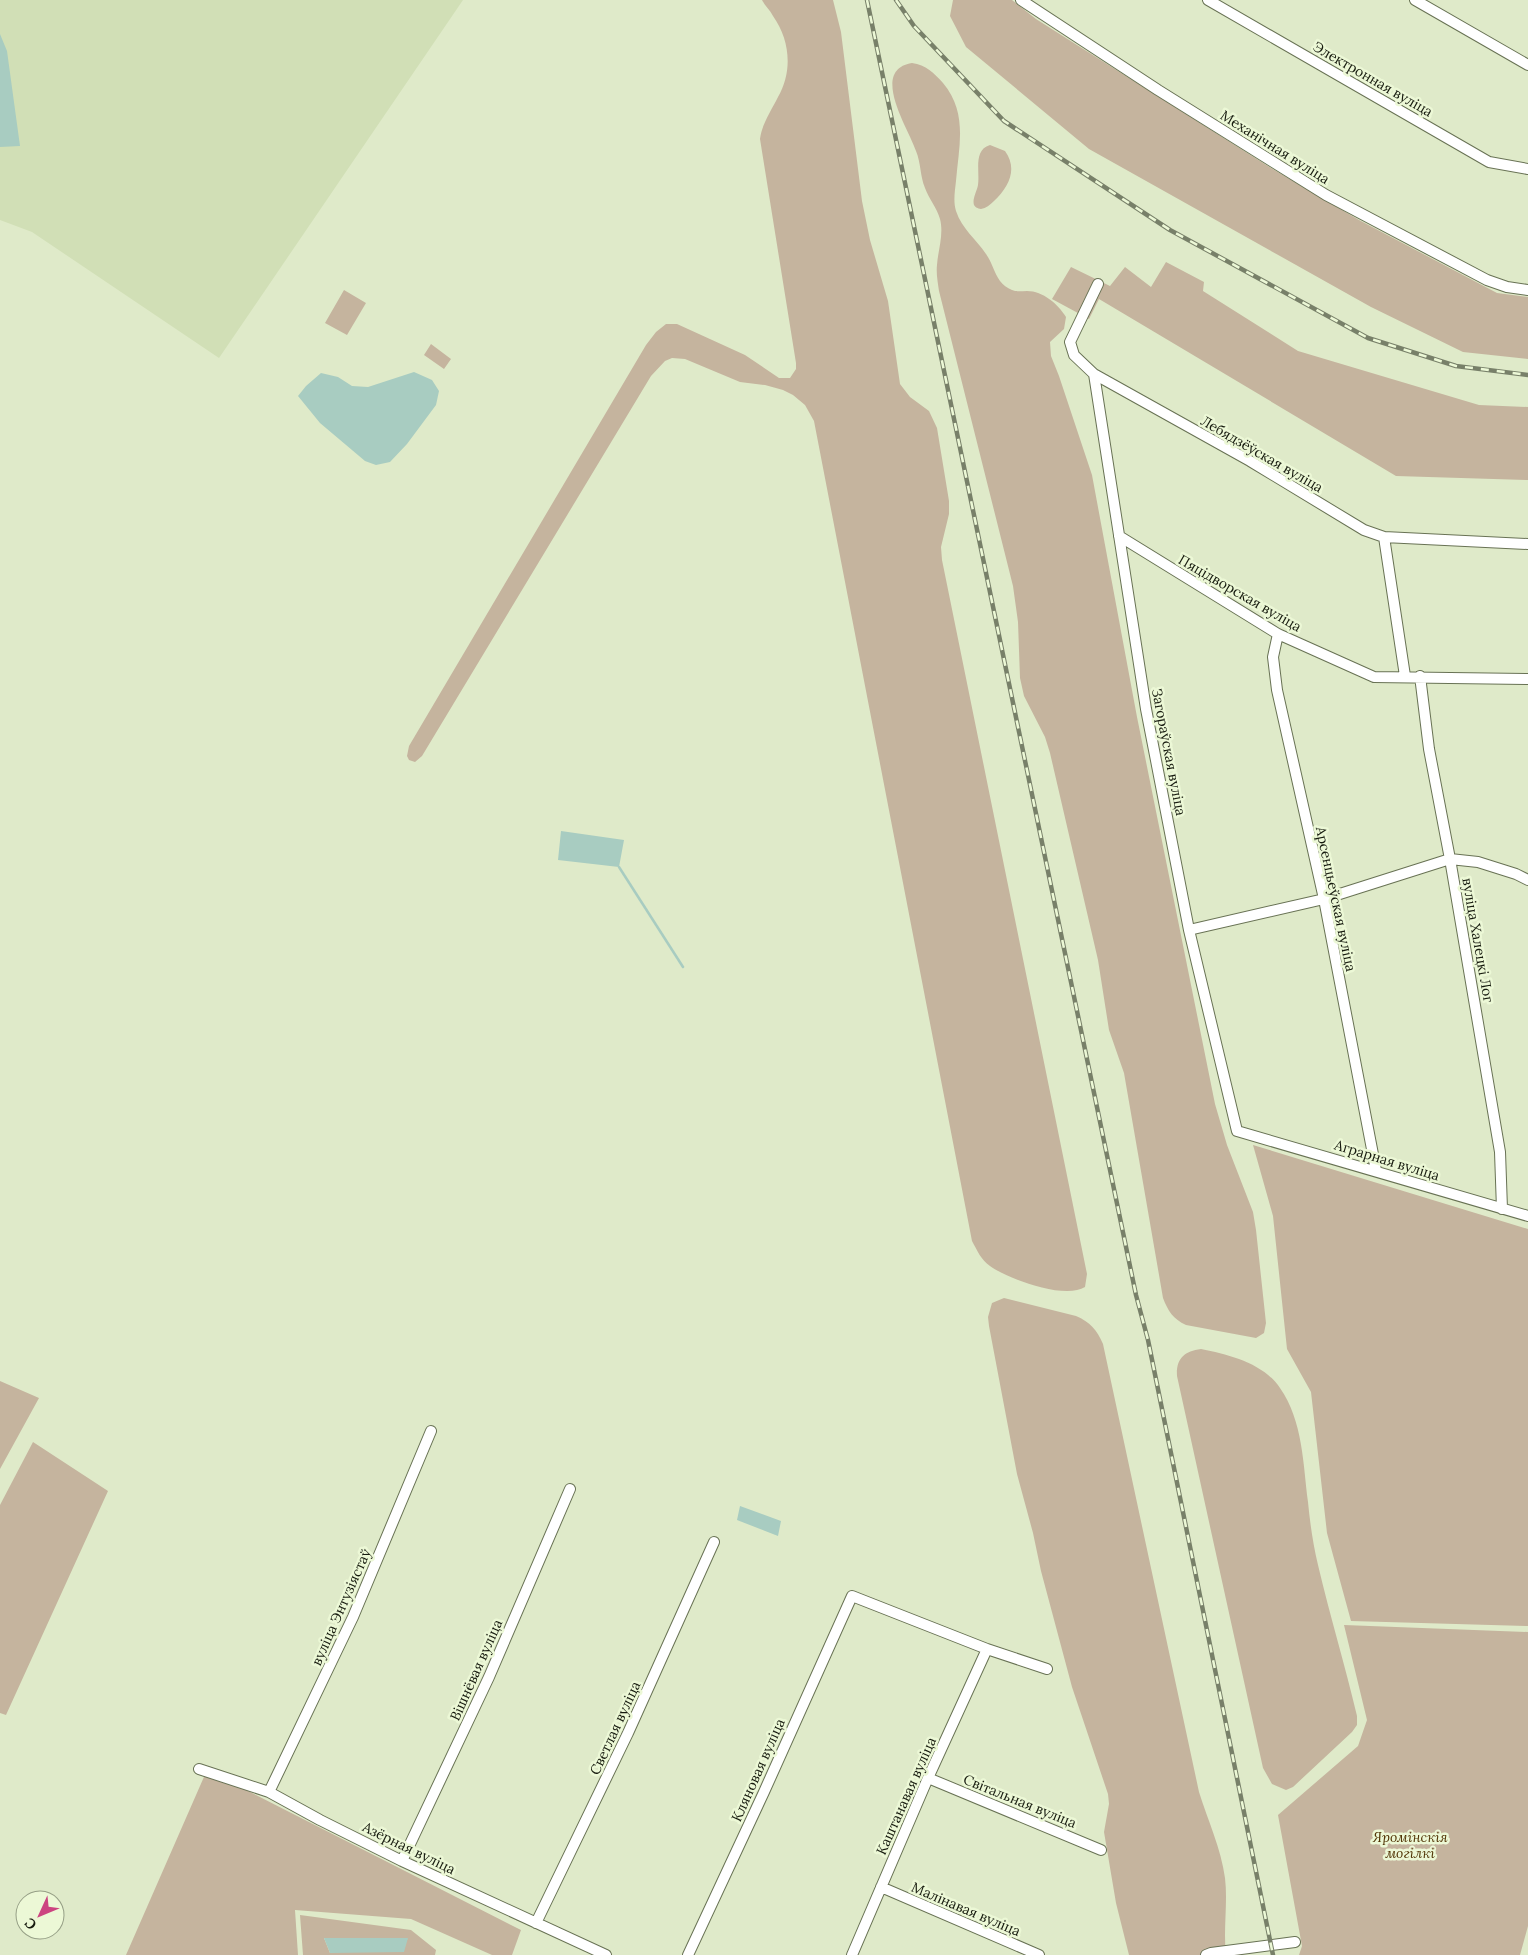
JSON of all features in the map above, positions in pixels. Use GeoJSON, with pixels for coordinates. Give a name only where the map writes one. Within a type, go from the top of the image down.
{"type":"FeatureCollection","features":[{"type":"Feature","properties":{"kind":"street","name":"Механічная вуліца"},"geometry":{"type":"LineString","coordinates":[[1021,0],[1061,28],[1326,195],[1487,280],[1507,288],[1528,290]]}},
{"type":"Feature","properties":{"kind":"street","name":"Электронная вуліца"},"geometry":{"type":"LineString","coordinates":[[1208,0],[1489,162],[1528,169]]}},
{"type":"Feature","properties":{"kind":"street"},"geometry":{"type":"LineString","coordinates":[[1415,0],[1528,66]]}},
{"type":"Feature","properties":{"kind":"street","name":"Лебядзёўская вуліца"},"geometry":{"type":"LineString","coordinates":[[1098,284],[1070,342],[1074,356],[1094,374],[1250,461],[1364,530],[1384,537],[1528,544]]}},
{"type":"Feature","properties":{"kind":"street","name":"Загораўская вуліца"},"geometry":{"type":"LineString","coordinates":[[1094,374],[1146,709],[1189,930],[1237,1131]]}},
{"type":"Feature","properties":{"kind":"street","name":"Пяцідворская вуліца"},"geometry":{"type":"LineString","coordinates":[[1119,536],[1278,634],[1374,677],[1420,676],[1528,679]]}},
{"type":"Feature","properties":{"kind":"street"},"geometry":{"type":"LineString","coordinates":[[1384,537],[1405,676]]}},
{"type":"Feature","properties":{"kind":"street","name":"Арсенцьеўская вуліца"},"geometry":{"type":"LineString","coordinates":[[1278,634],[1273,657],[1277,690],[1324,899],[1376,1170]]}},
{"type":"Feature","properties":{"kind":"street","name":"вуліца Халецкі Лог"},"geometry":{"type":"LineString","coordinates":[[1420,676],[1429,749],[1450,859],[1500,1152],[1502,1209]]}},
{"type":"Feature","properties":{"kind":"street"},"geometry":{"type":"LineString","coordinates":[[1189,930],[1324,899],[1450,859],[1478,862],[1516,874],[1528,880]]}},
{"type":"Feature","properties":{"kind":"street","name":"Аграрная вуліца"},"geometry":{"type":"LineString","coordinates":[[1237,1131],[1376,1170],[1528,1216]]}},
{"type":"Feature","properties":{"kind":"street","name":"вуліца Энтузіястаў"},"geometry":{"type":"LineString","coordinates":[[270,1792],[353,1617],[431,1431]]}},
{"type":"Feature","properties":{"kind":"street","name":"Вішнёвая вуліца"},"geometry":{"type":"LineString","coordinates":[[402,1861],[489,1678],[570,1489]]}},
{"type":"Feature","properties":{"kind":"street","name":"Светлая вуліца"},"geometry":{"type":"LineString","coordinates":[[536,1923],[628,1733],[714,1542]]}},
{"type":"Feature","properties":{"kind":"street","name":"Кляновая вуліца"},"geometry":{"type":"LineString","coordinates":[[688,1955],[852,1596],[987,1648]]}},
{"type":"Feature","properties":{"kind":"street"},"geometry":{"type":"LineString","coordinates":[[987,1648],[1047,1670]]}},
{"type":"Feature","properties":{"kind":"street","name":"Каштанавая вуліца"},"geometry":{"type":"LineString","coordinates":[[852,1955],[928,1778],[987,1648]]}},
{"type":"Feature","properties":{"kind":"street","name":"Азёрная вуліца"},"geometry":{"type":"LineString","coordinates":[[199,1769],[270,1792],[320,1820],[402,1861],[606,1955]]}},
{"type":"Feature","properties":{"kind":"street","name":"Світальная вуліца"},"geometry":{"type":"LineString","coordinates":[[928,1778],[1101,1850]]}},
{"type":"Feature","properties":{"kind":"street","name":"Малінавая вуліца"},"geometry":{"type":"LineString","coordinates":[[881,1888],[1039,1955]]}},
{"type":"Feature","properties":{"kind":"street"},"geometry":{"type":"LineString","coordinates":[[1206,1955],[1295,1942]]}},
{"type":"Feature","properties":{"kind":"shaded area"},"geometry":{"type":"Polygon","coordinates":[[[0,0],[463,0],[219,358],[32,232],[0,220],[0,0]]]}},
{"type":"Feature","properties":{"kind":"green space"},"geometry":{"type":"Polygon","coordinates":[[[762,0],[833,0],[841,32],[862,201],[870,240],[888,301],[900,384],[910,397],[929,411],[937,428],[949,501],[949,514],[941,547],[942,560],[1087,1274],[1085,1287],[1076,1290],[1051,1289],[1010,1277],[987,1264],[972,1241],[814,421],[805,405],[793,395],[765,385],[740,382],[685,359],[672,358],[665,361],[651,376],[422,756],[415,762],[409,760],[407,756],[409,746],[646,345],[656,332],[666,324],[677,324],[745,355],[779,378],[790,378],[796,369],[760,139],[765,123],[783,87],[788,56],[779,25],[762,0]]]}},
{"type":"Feature","properties":{"kind":"green space"},"geometry":{"type":"Polygon","coordinates":[[[953,0],[1012,0],[1036,19],[1271,168],[1359,220],[1497,293],[1528,297],[1528,359],[1463,352],[1371,307],[1089,149],[966,47],[950,16],[953,0]]]}},
{"type":"Feature","properties":{"kind":"green space"},"geometry":{"type":"Polygon","coordinates":[[[912,63],[926,68],[936,76],[951,94],[956,106],[959,118],[960,142],[955,204],[956,211],[965,229],[986,254],[998,278],[1004,285],[1014,291],[1039,293],[1059,307],[1066,317],[1064,329],[1050,342],[1051,356],[1092,475],[1137,717],[1215,1104],[1227,1145],[1253,1212],[1266,1323],[1264,1333],[1256,1338],[1186,1325],[1172,1314],[1163,1298],[1124,1073],[1109,1030],[1098,960],[1050,753],[1045,737],[1024,696],[1020,678],[1018,622],[1013,586],[939,291],[937,268],[941,236],[940,219],[925,188],[918,156],[895,101],[894,77],[900,68],[912,63]]]}},
{"type":"Feature","properties":{"kind":"green space"},"geometry":{"type":"Polygon","coordinates":[[[990,145],[1005,151],[1011,164],[1011,171],[1008,184],[1004,190],[989,205],[981,209],[974,205],[978,185],[978,162],[981,151],[990,145]]]}},
{"type":"Feature","properties":{"kind":"green space"},"geometry":{"type":"Polygon","coordinates":[[[1166,262],[1204,282],[1203,291],[1298,351],[1479,405],[1528,407],[1528,480],[1396,476],[1099,299],[1089,319],[1052,299],[1071,267],[1110,286],[1125,267],[1151,287],[1166,262]]]}},
{"type":"Feature","properties":{"kind":"green space"},"geometry":{"type":"Polygon","coordinates":[[[344,290],[366,303],[347,335],[325,323],[344,290]]]}},
{"type":"Feature","properties":{"kind":"green space"},"geometry":{"type":"Polygon","coordinates":[[[431,344],[451,359],[444,369],[424,355],[431,344]]]}},
{"type":"Feature","properties":{"kind":"green space"},"geometry":{"type":"Polygon","coordinates":[[[1253,1145],[1528,1229],[1528,1626],[1351,1621],[1327,1533],[1311,1392],[1287,1349],[1273,1216],[1253,1145]]]}},
{"type":"Feature","properties":{"kind":"green space"},"geometry":{"type":"Polygon","coordinates":[[[1004,1298],[1076,1316],[1092,1327],[1103,1344],[1199,1792],[1223,1867],[1226,1887],[1226,1955],[1129,1955],[1116,1903],[1104,1832],[1109,1804],[1108,1794],[1072,1687],[1017,1474],[988,1317],[992,1303],[1004,1298]]]}},
{"type":"Feature","properties":{"kind":"green space"},"geometry":{"type":"Polygon","coordinates":[[[1201,1349],[1234,1357],[1255,1366],[1273,1379],[1288,1401],[1301,1443],[1316,1557],[1357,1716],[1357,1725],[1352,1732],[1293,1787],[1286,1790],[1272,1784],[1263,1768],[1177,1376],[1178,1365],[1182,1357],[1190,1352],[1201,1349]]]}},
{"type":"Feature","properties":{"kind":"green space"},"geometry":{"type":"Polygon","coordinates":[[[0,1381],[39,1398],[0,1469],[0,1381]]]}},
{"type":"Feature","properties":{"kind":"green space"},"geometry":{"type":"Polygon","coordinates":[[[33,1442],[108,1491],[6,1715],[0,1713],[0,1505],[33,1442]]]}},
{"type":"Feature","properties":{"kind":"green space","name":"Яромінскія могілкі"},"geometry":{"type":"Polygon","coordinates":[[[1344,1625],[1528,1632],[1528,1926],[1520,1955],[1299,1955],[1302,1946],[1278,1815],[1358,1746],[1367,1720],[1344,1625]]]}},
{"type":"Feature","properties":{"kind":"green space"},"geometry":{"type":"Polygon","coordinates":[[[207,1770],[521,1930],[512,1955],[492,1955],[411,1919],[295,1910],[298,1955],[126,1955],[207,1770]]]}},
{"type":"Feature","properties":{"kind":"green space"},"geometry":{"type":"Polygon","coordinates":[[[300,1915],[411,1930],[436,1950],[435,1955],[303,1955],[300,1915]],[[324,1938],[330,1953],[408,1939],[324,1938]]]}},
{"type":"Feature","properties":{"kind":"water"},"geometry":{"type":"Polygon","coordinates":[[[0,34],[7,51],[20,146],[0,147],[0,34]]]}},
{"type":"Feature","properties":{"kind":"water"},"geometry":{"type":"Polygon","coordinates":[[[414,372],[432,380],[439,391],[436,405],[407,444],[390,462],[376,465],[365,461],[320,423],[298,396],[321,373],[338,377],[352,386],[368,387],[414,372]]]}},
{"type":"Feature","properties":{"kind":"water"},"geometry":{"type":"Polygon","coordinates":[[[561,831],[624,840],[619,867],[558,860],[561,831]]]}},
{"type":"Feature","properties":{"kind":"water"},"geometry":{"type":"Polygon","coordinates":[[[740,1506],[781,1521],[778,1536],[737,1520],[740,1506]]]}},
{"type":"Feature","properties":{"kind":"water"},"geometry":{"type":"Polygon","coordinates":[[[324,1938],[408,1938],[404,1952],[330,1953],[324,1938]]]}},
{"type":"Feature","properties":{"kind":"waterway"},"geometry":{"type":"LineString","coordinates":[[619,867],[683,967]]}},
{"type":"Feature","properties":{"kind":"railway"},"geometry":{"type":"LineString","coordinates":[[867,0],[1136,1295],[1148,1340],[1273,1955]]}},
{"type":"Feature","properties":{"kind":"railway"},"geometry":{"type":"LineString","coordinates":[[896,0],[914,26],[1004,121],[1170,230],[1368,338],[1456,366],[1528,375]]}}]}
